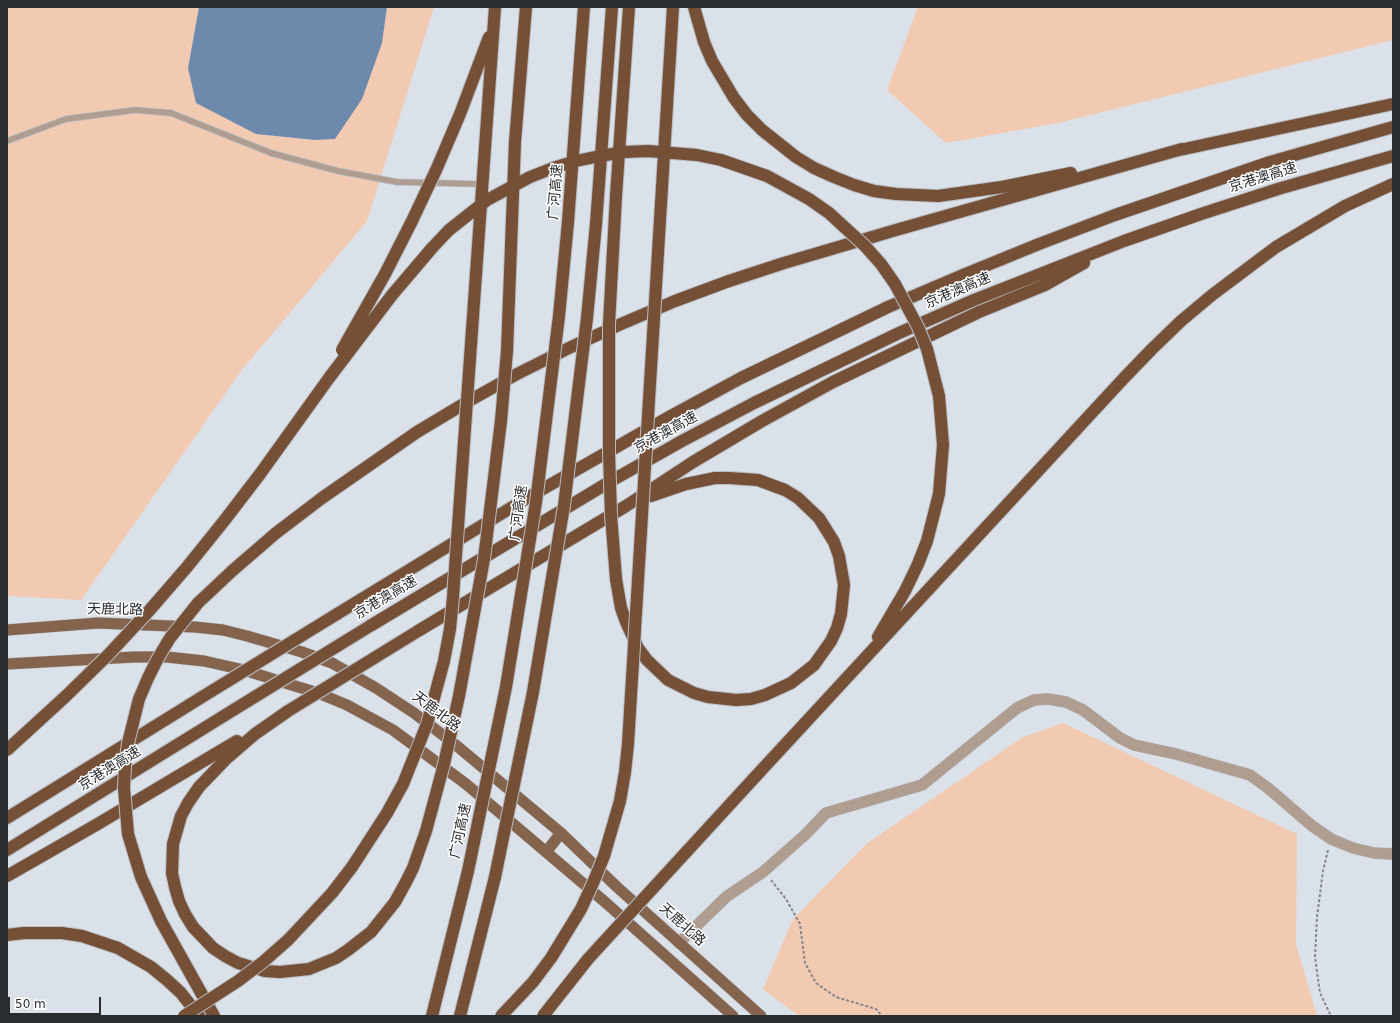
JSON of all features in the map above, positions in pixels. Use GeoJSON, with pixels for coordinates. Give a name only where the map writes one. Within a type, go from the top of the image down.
{"type":"FeatureCollection","features":[{"type":"Feature","properties":{"kind":"highway"},"geometry":{"type":"LineString","coordinates":[[184,1016],[238,981],[264,962],[297,931],[332,893],[352,867],[387,812],[402,784],[427,724],[444,661],[450,629],[495,7]]}},
{"type":"Feature","properties":{"kind":"highway"},"geometry":{"type":"LineString","coordinates":[[260,474],[294,426],[326,376],[357,326],[389,268],[443,154],[481,58],[499,7]]}},
{"type":"Feature","properties":{"kind":"highway"},"geometry":{"type":"LineString","coordinates":[[262,728],[226,759],[199,787],[188,803],[176,830],[173,844],[172,858],[175,887],[185,914],[202,938],[225,956],[251,968],[280,972],[309,969],[336,958],[348,950],[371,932],[395,902],[413,868],[424,837],[446,756],[459,696],[485,551],[501,421],[507,352],[515,142],[526,7]]}},
{"type":"Feature","properties":{"kind":"highway","name":"广河高速"},"geometry":{"type":"LineString","coordinates":[[432,1016],[468,871],[488,780],[508,680],[534,518],[560,316],[584,7]]}},
{"type":"Feature","properties":{"kind":"highway"},"geometry":{"type":"LineString","coordinates":[[462,1011],[493,885],[515,785],[535,684],[564,506],[591,279],[612,7]]}},
{"type":"Feature","properties":{"kind":"highway"},"geometry":{"type":"LineString","coordinates":[[626,506],[686,484],[715,478],[744,478],[758,480],[779,488],[798,498],[809,507],[819,518],[834,542],[842,570],[843,599],[839,621],[831,641],[814,665],[778,690],[765,695],[744,699],[722,700],[701,695],[680,687],[668,680],[647,660],[638,648],[621,608],[616,579],[608,452],[609,324],[629,7]]}},
{"type":"Feature","properties":{"kind":"highway"},"geometry":{"type":"LineString","coordinates":[[501,1016],[533,982],[581,909],[604,856],[620,801],[628,744],[673,7]]}},
{"type":"Feature","properties":{"kind":"highway"},"geometry":{"type":"LineString","coordinates":[[694,7],[704,42],[722,80],[747,115],[762,130],[778,144],[814,168],[834,177],[869,189],[896,194],[938,196],[1021,184],[1393,104]]}},
{"type":"Feature","properties":{"kind":"highway","name":"京港澳高速"},"geometry":{"type":"LineString","coordinates":[[7,818],[521,502],[662,420],[741,378],[882,311],[963,275],[1039,244],[1115,215],[1270,162],[1393,127]]}},
{"type":"Feature","properties":{"kind":"highway"},"geometry":{"type":"LineString","coordinates":[[214,1016],[161,921],[141,877],[128,834],[124,788],[128,743],[139,699],[148,678],[170,638],[198,603],[232,571],[276,533],[322,498],[417,432],[517,374],[621,324],[688,296],[784,263],[1182,149]]}},
{"type":"Feature","properties":{"kind":"highway"},"geometry":{"type":"LineString","coordinates":[[7,750],[108,655],[148,612],[224,521],[392,295],[449,230],[472,211],[508,188],[530,177],[576,161],[624,152],[666,152],[697,155],[744,167],[788,186],[819,206],[848,228],[881,264],[907,305],[922,338],[934,372],[939,396],[942,439],[942,469],[938,494],[928,535],[918,564],[905,591],[878,636],[856,667],[836,690]]}},
{"type":"Feature","properties":{"kind":"highway","name":"京港澳高速"},"geometry":{"type":"LineString","coordinates":[[7,850],[370,626],[605,484],[754,403],[899,333],[974,300],[1124,241],[1278,189],[1393,156]]}},
{"type":"Feature","properties":{"kind":"highway"},"geometry":{"type":"LineString","coordinates":[[543,1016],[597,949],[1152,349],[1212,295],[1271,251],[1345,206],[1393,184]]}},
{"type":"Feature","properties":{"kind":"highway"},"geometry":{"type":"LineString","coordinates":[[7,876],[262,728],[418,631],[626,506],[693,462],[762,421],[833,382],[979,312],[1044,285],[1124,241]]}},
{"type":"Feature","properties":{"kind":"highway"},"geometry":{"type":"LineString","coordinates":[[7,935],[24,933],[62,933],[82,936],[118,948],[141,960],[166,980],[181,993],[199,1016]]}},
{"type":"Feature","properties":{"kind":"main road","name":"天鹿北路"},"geometry":{"type":"LineString","coordinates":[[7,630],[98,623],[195,627],[223,630],[247,636],[302,652],[332,663],[376,688],[425,721],[561,833],[617,887],[761,1016]]}},
{"type":"Feature","properties":{"kind":"main road"},"geometry":{"type":"LineString","coordinates":[[7,664],[134,657],[167,657],[204,661],[244,670],[318,693],[357,711],[394,730],[466,784],[734,1016]]}},
{"type":"Feature","properties":{"kind":"main road"},"geometry":{"type":"LineString","coordinates":[[546,852],[561,833]]}},
{"type":"Feature","properties":{"kind":"main road"},"geometry":{"type":"LineString","coordinates":[[604,902],[617,887]]}},
{"type":"Feature","properties":{"kind":"street"},"geometry":{"type":"LineString","coordinates":[[679,943],[726,897],[763,872],[806,834],[826,813],[922,785],[1017,708],[1034,700],[1066,702],[1083,710],[1120,738],[1134,745],[1176,754],[1250,775],[1311,825],[1331,839],[1353,848],[1374,853],[1393,854]]}},
{"type":"Feature","properties":{"kind":"lane"},"geometry":{"type":"LineString","coordinates":[[7,141],[66,119],[134,110],[171,113],[271,153],[338,170],[397,182],[478,184]]}},
{"type":"Feature","properties":{"kind":"path"},"geometry":{"type":"LineString","coordinates":[[1331,839],[1324,871],[1317,918],[1315,957],[1320,993],[1331,1016]]}},
{"type":"Feature","properties":{"kind":"path"},"geometry":{"type":"LineString","coordinates":[[763,872],[786,899],[800,924],[806,963],[816,983],[836,997],[876,1009],[882,1016]]}},
{"type":"Feature","properties":{"kind":"shaded area"},"geometry":{"type":"Polygon","coordinates":[[[7,7],[199,7],[188,68],[256,134],[315,140],[335,139],[382,43],[387,7],[434,7],[367,221],[241,371],[81,600],[7,596],[7,7]]]}},
{"type":"Feature","properties":{"kind":"shaded area"},"geometry":{"type":"Polygon","coordinates":[[[918,7],[1393,7],[1393,40],[1058,123],[946,143],[887,90],[918,7]]]}},
{"type":"Feature","properties":{"kind":"shaded area"},"geometry":{"type":"Polygon","coordinates":[[[1063,723],[1297,834],[1296,944],[1317,1016],[799,1016],[763,989],[793,919],[866,844],[1023,737],[1063,723]]]}},
{"type":"Feature","properties":{"kind":"water"},"geometry":{"type":"Polygon","coordinates":[[[199,7],[387,7],[382,43],[362,99],[335,139],[315,140],[256,134],[196,103],[188,68],[199,7]]]}}]}
